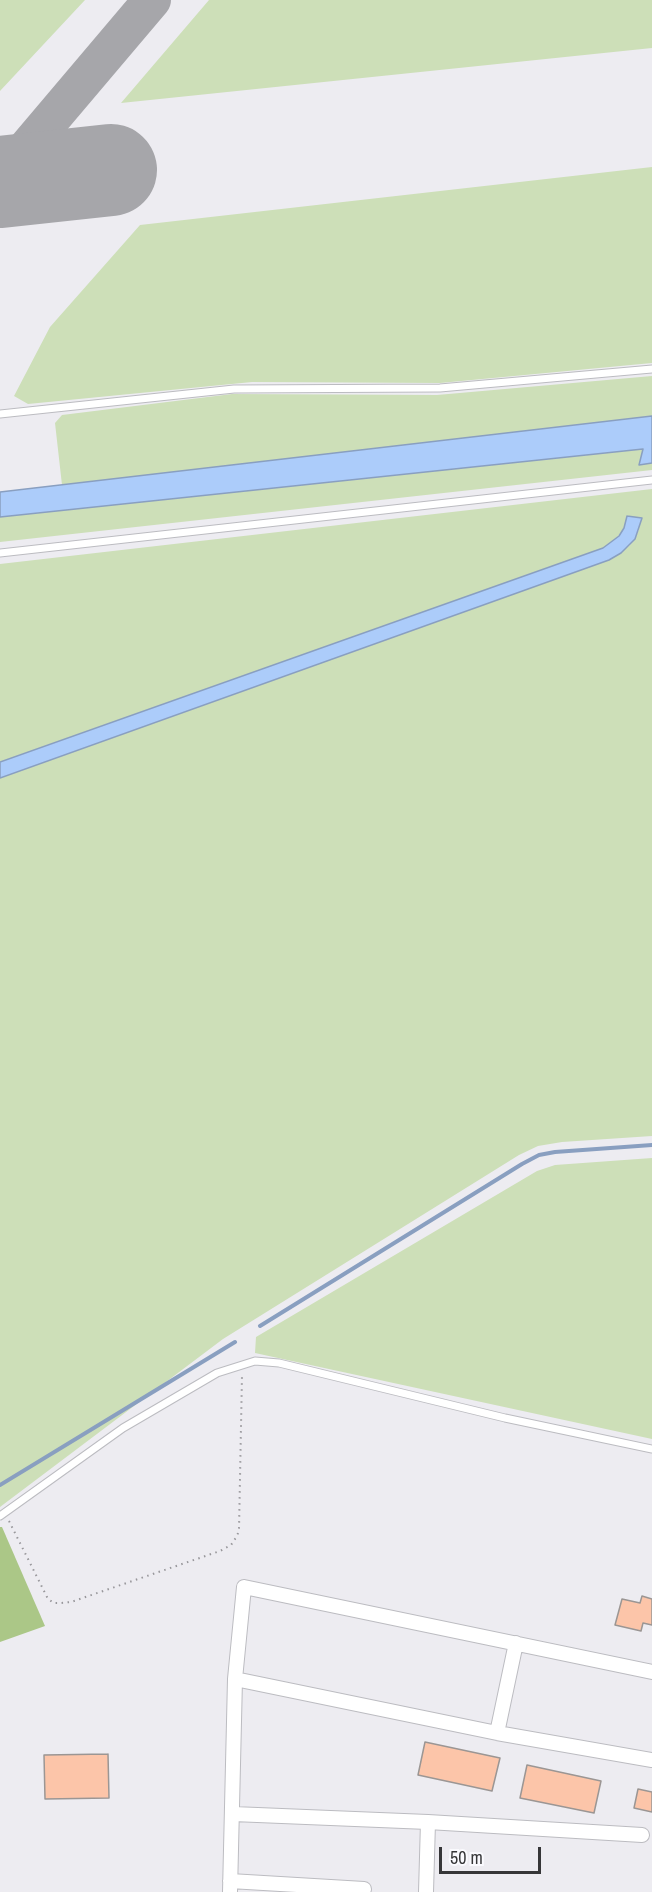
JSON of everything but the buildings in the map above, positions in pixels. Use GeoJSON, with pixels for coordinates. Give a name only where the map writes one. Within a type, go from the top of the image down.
{"type":"FeatureCollection","features":[{"type":"Feature","properties":{"kind":"street"},"geometry":{"type":"LineString","coordinates":[[364,1889],[230,1886],[235,1679],[244,1587],[652,1672]]}},
{"type":"Feature","properties":{"kind":"street"},"geometry":{"type":"LineString","coordinates":[[497,1733],[516,1643]]}},
{"type":"Feature","properties":{"kind":"street"},"geometry":{"type":"LineString","coordinates":[[235,1679],[497,1733],[652,1760]]}},
{"type":"Feature","properties":{"kind":"street"},"geometry":{"type":"LineString","coordinates":[[233,1814],[428,1822],[642,1835]]}},
{"type":"Feature","properties":{"kind":"street"},"geometry":{"type":"LineString","coordinates":[[428,1822],[428,1891]]}},
{"type":"Feature","properties":{"kind":"lane"},"geometry":{"type":"LineString","coordinates":[[0,414],[234,389],[440,388],[652,369]]}},
{"type":"Feature","properties":{"kind":"lane"},"geometry":{"type":"LineString","coordinates":[[0,553],[652,480]]}},
{"type":"Feature","properties":{"kind":"lane"},"geometry":{"type":"LineString","coordinates":[[2,1514],[123,1428],[207,1379],[255,1360],[279,1363],[505,1418],[652,1449]]}},
{"type":"Feature","properties":{"kind":"path"},"geometry":{"type":"LineString","coordinates":[[2,1514],[48,1599],[54,1603],[71,1602],[231,1545],[239,1530],[243,1364]]}},
{"type":"Feature","properties":{"kind":"green space"},"geometry":{"type":"Polygon","coordinates":[[[0,0],[85,0],[0,91],[0,0]]]}},
{"type":"Feature","properties":{"kind":"green space"},"geometry":{"type":"Polygon","coordinates":[[[209,0],[652,0],[652,48],[121,103],[209,0]]]}},
{"type":"Feature","properties":{"kind":"green space"},"geometry":{"type":"Polygon","coordinates":[[[652,167],[652,363],[440,383],[252,382],[28,404],[14,396],[50,327],[140,225],[652,167]]]}},
{"type":"Feature","properties":{"kind":"green space"},"geometry":{"type":"Polygon","coordinates":[[[652,376],[652,416],[62,485],[55,423],[62,415],[232,394],[437,395],[652,376]]]}},
{"type":"Feature","properties":{"kind":"green space"},"geometry":{"type":"Polygon","coordinates":[[[644,449],[640,464],[652,463],[652,470],[0,542],[0,517],[644,449]]]}},
{"type":"Feature","properties":{"kind":"green space"},"geometry":{"type":"Polygon","coordinates":[[[652,489],[652,1136],[562,1142],[538,1146],[519,1155],[223,1339],[0,1507],[0,778],[609,560],[629,546],[639,529],[624,528],[614,542],[603,548],[0,762],[0,564],[652,489]]]}},
{"type":"Feature","properties":{"kind":"green space"},"geometry":{"type":"Polygon","coordinates":[[[652,1158],[652,1439],[255,1353],[256,1337],[537,1171],[555,1165],[652,1158]]]}},
{"type":"Feature","properties":{"kind":"green space"},"geometry":{"type":"Polygon","coordinates":[[[0,1527],[2,1527],[45,1626],[0,1642],[0,1527]]]}},
{"type":"Feature","properties":{"kind":"water"},"geometry":{"type":"Polygon","coordinates":[[[652,416],[652,463],[639,465],[643,449],[0,517],[0,492],[652,416]]]}},
{"type":"Feature","properties":{"kind":"water"},"geometry":{"type":"Polygon","coordinates":[[[627,516],[642,518],[635,539],[621,553],[609,560],[0,778],[0,762],[603,548],[619,536],[627,516]]]}},
{"type":"Feature","properties":{"kind":"waterway"},"geometry":{"type":"LineString","coordinates":[[260,1326],[539,1155],[652,1145]]}},
{"type":"Feature","properties":{"kind":"waterway"},"geometry":{"type":"LineString","coordinates":[[0,1485],[235,1342]]}},
{"type":"Feature","properties":{"kind":"taxiway"},"geometry":{"type":"LineString","coordinates":[[0,170],[25,150],[152,0]]}},
{"type":"Feature","properties":{"kind":"runway"},"geometry":{"type":"LineString","coordinates":[[0,182],[111,170]]}}]}
